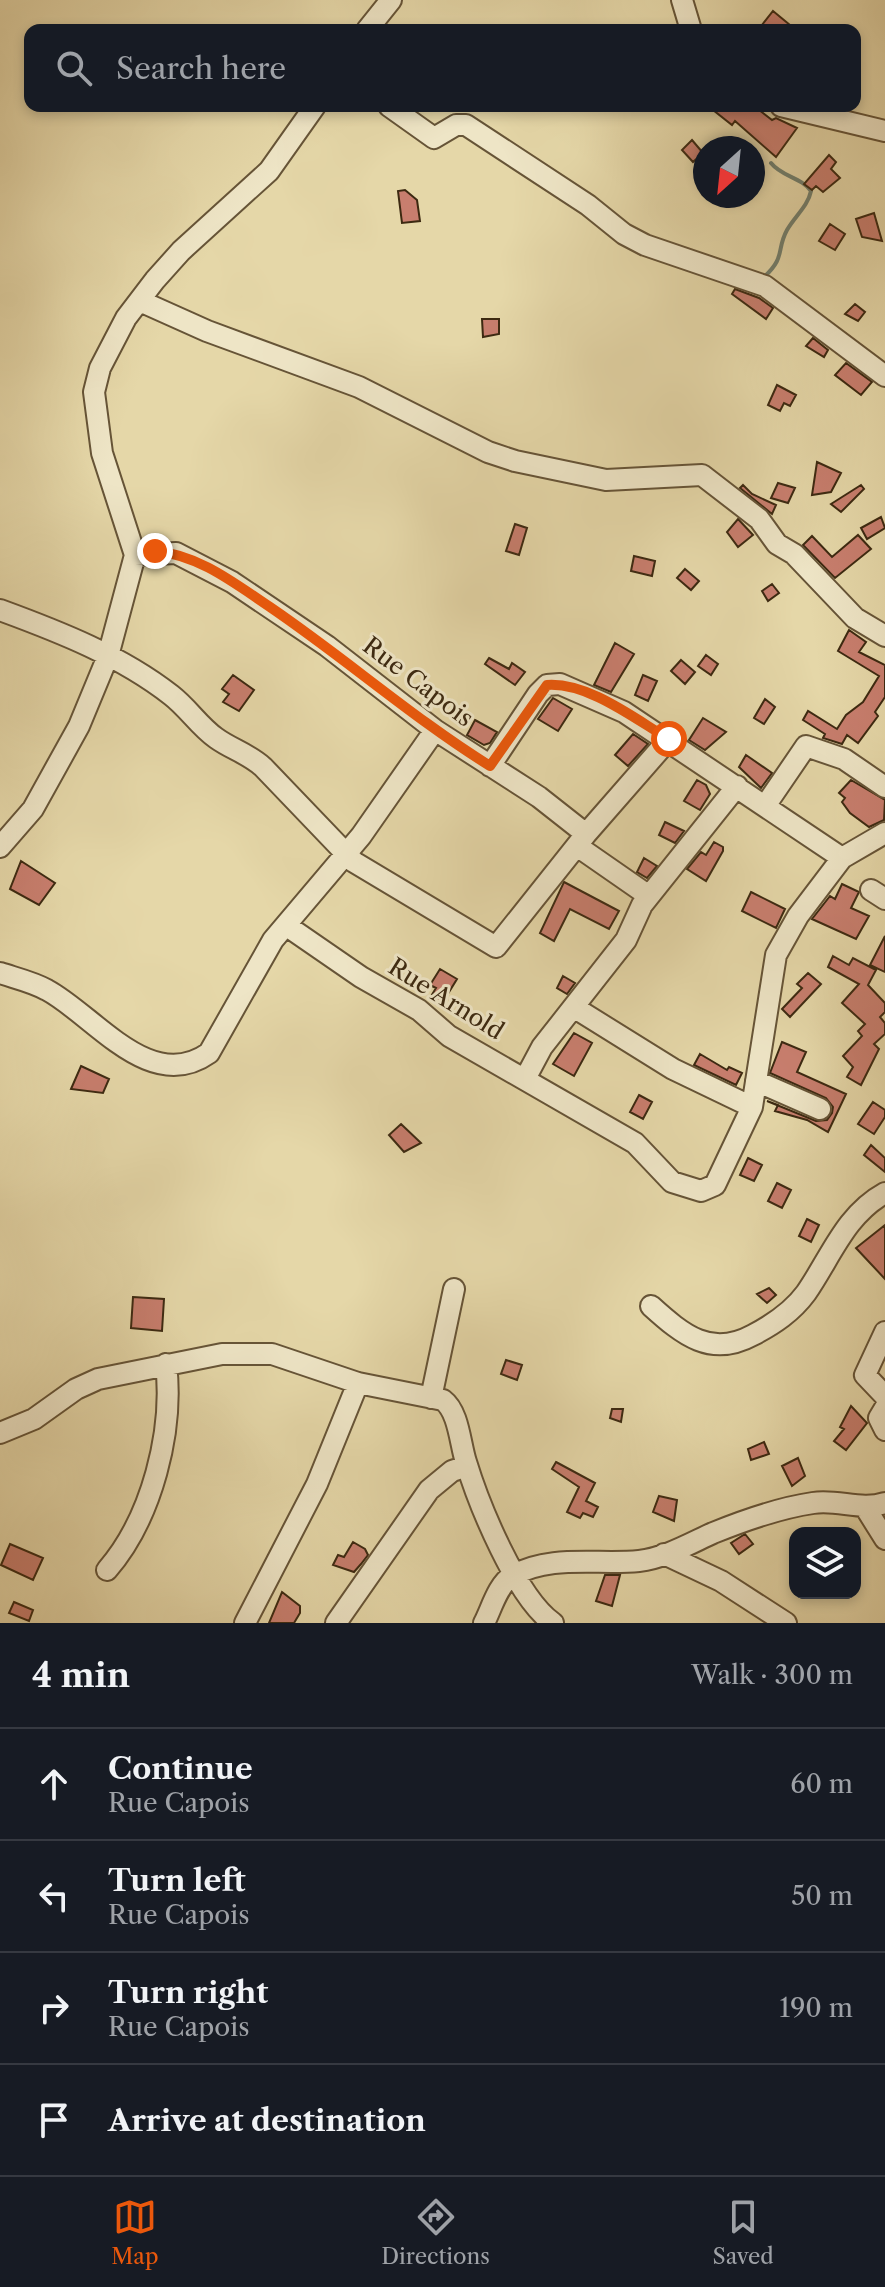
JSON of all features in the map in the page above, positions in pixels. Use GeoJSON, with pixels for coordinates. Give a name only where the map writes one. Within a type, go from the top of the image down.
{"type":"FeatureCollection","features":[{"type":"Feature","properties":{"kind":"street"},"geometry":{"type":"LineString","coordinates":[[372,24],[391,0]]}},
{"type":"Feature","properties":{"kind":"street"},"geometry":{"type":"LineString","coordinates":[[682,0],[689,24]]}},
{"type":"Feature","properties":{"kind":"street"},"geometry":{"type":"LineString","coordinates":[[0,847],[33,809],[79,726],[108,656],[135,555],[102,453],[94,392],[109,347],[140,301],[181,251],[269,171],[311,112]]}},
{"type":"Feature","properties":{"kind":"street"},"geometry":{"type":"LineString","coordinates":[[397,112],[434,138],[456,125],[466,125],[588,205],[624,234],[645,245],[765,286],[885,376]]}},
{"type":"Feature","properties":{"kind":"street"},"geometry":{"type":"LineString","coordinates":[[806,112],[885,131]]}},
{"type":"Feature","properties":{"kind":"street"},"geometry":{"type":"LineString","coordinates":[[140,301],[207,331],[359,387],[488,452],[515,461],[606,480],[702,475],[759,519],[777,544],[794,554],[855,618],[885,636]]}},
{"type":"Feature","properties":{"kind":"street","name":"Rue Capois"},"geometry":{"type":"LineString","coordinates":[[135,555],[176,553],[221,575],[327,646],[435,730],[490,766],[649,896]]}},
{"type":"Feature","properties":{"kind":"street"},"geometry":{"type":"LineString","coordinates":[[0,610],[108,656],[175,698],[219,740],[248,754],[374,877],[496,947],[669,739]]}},
{"type":"Feature","properties":{"kind":"street"},"geometry":{"type":"LineString","coordinates":[[490,766],[547,685],[560,684],[580,691],[669,739],[842,858]]}},
{"type":"Feature","properties":{"kind":"street"},"geometry":{"type":"LineString","coordinates":[[0,973],[47,990],[109,1038],[135,1052],[169,1065],[192,1065],[209,1053],[244,985],[273,940],[347,853],[435,730]]}},
{"type":"Feature","properties":{"kind":"street"},"geometry":{"type":"LineString","coordinates":[[765,806],[806,746],[859,767],[885,787]]}},
{"type":"Feature","properties":{"kind":"street"},"geometry":{"type":"LineString","coordinates":[[526,1077],[542,1047],[626,940],[649,896],[737,786]]}},
{"type":"Feature","properties":{"kind":"street","name":"Rue Arnold"},"geometry":{"type":"LineString","coordinates":[[287,926],[361,977],[419,1010],[449,1036],[526,1077],[635,1143],[672,1182],[701,1191],[715,1185],[752,1107],[776,955],[798,916],[842,858],[885,833]]}},
{"type":"Feature","properties":{"kind":"street"},"geometry":{"type":"LineString","coordinates":[[575,1008],[673,1069],[752,1107]]}},
{"type":"Feature","properties":{"kind":"street"},"geometry":{"type":"LineString","coordinates":[[756,1081],[820,1109]]}},
{"type":"Feature","properties":{"kind":"street"},"geometry":{"type":"LineString","coordinates":[[651,1306],[674,1327],[697,1340],[733,1346],[773,1324],[794,1306],[848,1224],[871,1200],[885,1193]]}},
{"type":"Feature","properties":{"kind":"street"},"geometry":{"type":"LineString","coordinates":[[431,1398],[454,1289]]}},
{"type":"Feature","properties":{"kind":"street"},"geometry":{"type":"LineString","coordinates":[[885,1332],[865,1375],[885,1396]]}},
{"type":"Feature","properties":{"kind":"street"},"geometry":{"type":"LineString","coordinates":[[0,1433],[34,1419],[76,1389],[98,1379],[222,1354],[272,1354],[358,1383],[431,1398],[448,1404],[467,1466],[512,1576],[553,1623]]}},
{"type":"Feature","properties":{"kind":"street"},"geometry":{"type":"LineString","coordinates":[[107,1570],[141,1511],[162,1452],[168,1416],[166,1364]]}},
{"type":"Feature","properties":{"kind":"street"},"geometry":{"type":"LineString","coordinates":[[245,1623],[317,1484],[358,1383]]}},
{"type":"Feature","properties":{"kind":"street"},"geometry":{"type":"LineString","coordinates":[[885,1408],[879,1418],[885,1430]]}},
{"type":"Feature","properties":{"kind":"street"},"geometry":{"type":"LineString","coordinates":[[336,1623],[429,1490],[452,1471],[467,1466]]}},
{"type":"Feature","properties":{"kind":"street"},"geometry":{"type":"LineString","coordinates":[[484,1623],[512,1576],[575,1561],[639,1561],[765,1514],[833,1501],[875,1505],[885,1539]]}},
{"type":"Feature","properties":{"kind":"street"},"geometry":{"type":"LineString","coordinates":[[664,1554],[721,1581],[786,1623]]}},
{"type":"Feature","properties":{"kind":"building"},"geometry":{"type":"Polygon","coordinates":[[[773,11],[789,24],[763,24],[773,11]]]}},
{"type":"Feature","properties":{"kind":"building"},"geometry":{"type":"Polygon","coordinates":[[[716,112],[762,112],[772,120],[776,118],[797,128],[776,157],[765,147],[765,136],[752,136],[735,121],[732,125],[716,112]]]}},
{"type":"Feature","properties":{"kind":"building"},"geometry":{"type":"Polygon","coordinates":[[[692,140],[693,162],[682,150],[692,140]]]}},
{"type":"Feature","properties":{"kind":"building"},"geometry":{"type":"Polygon","coordinates":[[[829,155],[836,162],[831,169],[840,178],[823,192],[816,186],[812,190],[804,184],[829,155]]]}},
{"type":"Feature","properties":{"kind":"building"},"geometry":{"type":"Polygon","coordinates":[[[405,190],[417,200],[420,221],[402,223],[398,191],[405,190]]]}},
{"type":"Feature","properties":{"kind":"building"},"geometry":{"type":"Polygon","coordinates":[[[874,213],[882,241],[862,237],[856,219],[874,213]]]}},
{"type":"Feature","properties":{"kind":"building"},"geometry":{"type":"Polygon","coordinates":[[[830,224],[845,234],[835,250],[819,241],[830,224]]]}},
{"type":"Feature","properties":{"kind":"building"},"geometry":{"type":"Polygon","coordinates":[[[735,289],[759,298],[773,308],[766,319],[732,294],[735,289]]]}},
{"type":"Feature","properties":{"kind":"building"},"geometry":{"type":"Polygon","coordinates":[[[855,304],[865,312],[858,321],[845,314],[855,304]]]}},
{"type":"Feature","properties":{"kind":"building"},"geometry":{"type":"Polygon","coordinates":[[[482,319],[499,319],[499,334],[483,337],[482,319]]]}},
{"type":"Feature","properties":{"kind":"building"},"geometry":{"type":"Polygon","coordinates":[[[813,338],[828,350],[824,357],[806,346],[813,338]]]}},
{"type":"Feature","properties":{"kind":"building"},"geometry":{"type":"Polygon","coordinates":[[[846,363],[872,382],[861,395],[835,375],[846,363]]]}},
{"type":"Feature","properties":{"kind":"building"},"geometry":{"type":"Polygon","coordinates":[[[777,385],[796,395],[790,406],[784,403],[780,411],[768,405],[777,385]]]}},
{"type":"Feature","properties":{"kind":"building"},"geometry":{"type":"Polygon","coordinates":[[[817,462],[841,473],[831,492],[812,495],[817,462]]]}},
{"type":"Feature","properties":{"kind":"building"},"geometry":{"type":"Polygon","coordinates":[[[778,483],[795,488],[788,503],[771,498],[778,483]]]}},
{"type":"Feature","properties":{"kind":"building"},"geometry":{"type":"Polygon","coordinates":[[[743,485],[752,494],[776,505],[772,514],[740,488],[743,485]]]}},
{"type":"Feature","properties":{"kind":"building"},"geometry":{"type":"Polygon","coordinates":[[[861,485],[864,489],[841,512],[831,504],[861,485]]]}},
{"type":"Feature","properties":{"kind":"building"},"geometry":{"type":"Polygon","coordinates":[[[881,517],[885,528],[867,539],[861,528],[881,517]]]}},
{"type":"Feature","properties":{"kind":"building"},"geometry":{"type":"Polygon","coordinates":[[[738,519],[753,535],[738,547],[727,532],[738,519]]]}},
{"type":"Feature","properties":{"kind":"building"},"geometry":{"type":"Polygon","coordinates":[[[515,524],[527,528],[519,555],[506,551],[515,524]]]}},
{"type":"Feature","properties":{"kind":"building"},"geometry":{"type":"Polygon","coordinates":[[[858,535],[871,549],[835,578],[803,545],[812,536],[832,557],[858,535]]]}},
{"type":"Feature","properties":{"kind":"building"},"geometry":{"type":"Polygon","coordinates":[[[634,556],[655,561],[652,576],[631,571],[634,556]]]}},
{"type":"Feature","properties":{"kind":"building"},"geometry":{"type":"Polygon","coordinates":[[[685,569],[699,581],[691,590],[677,578],[685,569]]]}},
{"type":"Feature","properties":{"kind":"building"},"geometry":{"type":"Polygon","coordinates":[[[772,584],[779,593],[768,601],[762,591],[772,584]]]}},
{"type":"Feature","properties":{"kind":"building"},"geometry":{"type":"Polygon","coordinates":[[[849,630],[866,642],[859,652],[885,665],[885,697],[875,712],[878,716],[858,743],[847,735],[842,744],[823,738],[825,734],[803,720],[808,711],[837,729],[846,715],[863,702],[879,676],[838,651],[849,630]]]}},
{"type":"Feature","properties":{"kind":"building"},"geometry":{"type":"Polygon","coordinates":[[[615,643],[634,654],[611,692],[594,685],[615,643]]]}},
{"type":"Feature","properties":{"kind":"building"},"geometry":{"type":"Polygon","coordinates":[[[706,655],[718,664],[711,675],[698,666],[706,655]]]}},
{"type":"Feature","properties":{"kind":"building"},"geometry":{"type":"Polygon","coordinates":[[[489,658],[509,669],[512,663],[525,672],[515,685],[485,664],[489,658]]]}},
{"type":"Feature","properties":{"kind":"building"},"geometry":{"type":"Polygon","coordinates":[[[681,660],[695,672],[685,684],[671,671],[681,660]]]}},
{"type":"Feature","properties":{"kind":"building"},"geometry":{"type":"Polygon","coordinates":[[[233,675],[254,690],[239,711],[223,702],[229,694],[222,689],[233,675]]]}},
{"type":"Feature","properties":{"kind":"building"},"geometry":{"type":"Polygon","coordinates":[[[643,675],[657,681],[648,701],[635,695],[643,675]]]}},
{"type":"Feature","properties":{"kind":"building"},"geometry":{"type":"Polygon","coordinates":[[[553,698],[572,709],[558,731],[538,719],[553,698]]]}},
{"type":"Feature","properties":{"kind":"building"},"geometry":{"type":"Polygon","coordinates":[[[765,699],[775,707],[764,724],[754,718],[765,699]]]}},
{"type":"Feature","properties":{"kind":"building"},"geometry":{"type":"Polygon","coordinates":[[[703,718],[726,732],[705,750],[689,740],[703,718]]]}},
{"type":"Feature","properties":{"kind":"building"},"geometry":{"type":"Polygon","coordinates":[[[475,720],[497,732],[490,743],[484,745],[467,735],[475,720]]]}},
{"type":"Feature","properties":{"kind":"building"},"geometry":{"type":"Polygon","coordinates":[[[633,734],[648,744],[628,766],[615,755],[633,734]]]}},
{"type":"Feature","properties":{"kind":"building"},"geometry":{"type":"Polygon","coordinates":[[[746,755],[772,773],[761,788],[739,767],[746,755]]]}},
{"type":"Feature","properties":{"kind":"building"},"geometry":{"type":"Polygon","coordinates":[[[697,780],[706,785],[710,794],[700,810],[684,801],[697,780]]]}},
{"type":"Feature","properties":{"kind":"building"},"geometry":{"type":"Polygon","coordinates":[[[851,780],[885,800],[884,820],[869,827],[850,813],[842,802],[845,798],[839,793],[851,780]]]}},
{"type":"Feature","properties":{"kind":"building"},"geometry":{"type":"Polygon","coordinates":[[[665,822],[684,831],[675,843],[659,835],[665,822]]]}},
{"type":"Feature","properties":{"kind":"building"},"geometry":{"type":"Polygon","coordinates":[[[714,842],[723,847],[723,851],[706,881],[687,869],[701,852],[706,855],[714,842]]]}},
{"type":"Feature","properties":{"kind":"building"},"geometry":{"type":"Polygon","coordinates":[[[644,858],[657,866],[647,878],[637,872],[644,858]]]}},
{"type":"Feature","properties":{"kind":"building"},"geometry":{"type":"Polygon","coordinates":[[[21,861],[55,883],[39,905],[10,889],[21,861]]]}},
{"type":"Feature","properties":{"kind":"building"},"geometry":{"type":"Polygon","coordinates":[[[564,882],[619,911],[609,929],[570,909],[554,941],[540,933],[564,882]]]}},
{"type":"Feature","properties":{"kind":"building"},"geometry":{"type":"Polygon","coordinates":[[[842,884],[859,892],[851,908],[869,916],[856,939],[812,919],[830,896],[835,899],[842,884]]]}},
{"type":"Feature","properties":{"kind":"building"},"geometry":{"type":"Polygon","coordinates":[[[751,892],[785,909],[776,928],[742,911],[751,892]]]}},
{"type":"Feature","properties":{"kind":"building"},"geometry":{"type":"Polygon","coordinates":[[[885,936],[885,972],[870,965],[885,936]]]}},
{"type":"Feature","properties":{"kind":"building"},"geometry":{"type":"Polygon","coordinates":[[[833,956],[849,965],[853,958],[876,970],[868,985],[885,1003],[885,1012],[880,1017],[885,1023],[885,1034],[874,1044],[879,1049],[861,1085],[847,1077],[853,1067],[843,1056],[862,1036],[858,1031],[865,1024],[842,1003],[859,984],[828,967],[833,956]]]}},
{"type":"Feature","properties":{"kind":"building"},"geometry":{"type":"Polygon","coordinates":[[[440,969],[457,979],[441,1005],[430,998],[436,988],[430,985],[440,969]]]}},
{"type":"Feature","properties":{"kind":"building"},"geometry":{"type":"Polygon","coordinates":[[[808,973],[821,984],[790,1017],[782,1009],[802,988],[797,984],[808,973]]]}},
{"type":"Feature","properties":{"kind":"building"},"geometry":{"type":"Polygon","coordinates":[[[563,976],[575,983],[567,994],[557,988],[563,976]]]}},
{"type":"Feature","properties":{"kind":"building"},"geometry":{"type":"Polygon","coordinates":[[[574,1033],[592,1043],[574,1076],[553,1064],[574,1033]]]}},
{"type":"Feature","properties":{"kind":"building"},"geometry":{"type":"Polygon","coordinates":[[[782,1042],[806,1052],[797,1072],[846,1094],[828,1132],[807,1120],[775,1111],[778,1105],[816,1121],[827,1120],[833,1107],[826,1098],[770,1073],[782,1042]]]}},
{"type":"Feature","properties":{"kind":"building"},"geometry":{"type":"Polygon","coordinates":[[[700,1054],[727,1070],[729,1067],[742,1073],[736,1085],[694,1065],[700,1054]]]}},
{"type":"Feature","properties":{"kind":"building"},"geometry":{"type":"Polygon","coordinates":[[[81,1066],[109,1079],[103,1093],[71,1089],[81,1066]]]}},
{"type":"Feature","properties":{"kind":"building"},"geometry":{"type":"Polygon","coordinates":[[[639,1095],[652,1102],[643,1119],[630,1112],[639,1095]]]}},
{"type":"Feature","properties":{"kind":"building"},"geometry":{"type":"Polygon","coordinates":[[[873,1102],[885,1110],[885,1117],[874,1134],[858,1124],[873,1102]]]}},
{"type":"Feature","properties":{"kind":"building"},"geometry":{"type":"Polygon","coordinates":[[[401,1124],[421,1143],[404,1152],[389,1135],[401,1124]]]}},
{"type":"Feature","properties":{"kind":"building"},"geometry":{"type":"Polygon","coordinates":[[[871,1145],[885,1158],[885,1172],[864,1155],[871,1145]]]}},
{"type":"Feature","properties":{"kind":"building"},"geometry":{"type":"Polygon","coordinates":[[[748,1158],[762,1165],[754,1181],[740,1175],[748,1158]]]}},
{"type":"Feature","properties":{"kind":"building"},"geometry":{"type":"Polygon","coordinates":[[[777,1183],[791,1190],[782,1208],[768,1201],[777,1183]]]}},
{"type":"Feature","properties":{"kind":"building"},"geometry":{"type":"Polygon","coordinates":[[[807,1219],[819,1225],[811,1242],[799,1236],[807,1219]]]}},
{"type":"Feature","properties":{"kind":"building"},"geometry":{"type":"Polygon","coordinates":[[[885,1225],[885,1279],[856,1248],[885,1225]]]}},
{"type":"Feature","properties":{"kind":"building"},"geometry":{"type":"Polygon","coordinates":[[[769,1288],[776,1295],[767,1303],[757,1294],[769,1288]]]}},
{"type":"Feature","properties":{"kind":"building"},"geometry":{"type":"Polygon","coordinates":[[[133,1297],[164,1299],[162,1331],[131,1328],[133,1297]]]}},
{"type":"Feature","properties":{"kind":"building"},"geometry":{"type":"Polygon","coordinates":[[[506,1360],[522,1365],[517,1380],[501,1374],[506,1360]]]}},
{"type":"Feature","properties":{"kind":"building"},"geometry":{"type":"Polygon","coordinates":[[[851,1406],[867,1423],[846,1450],[834,1441],[844,1429],[840,1427],[851,1406]]]}},
{"type":"Feature","properties":{"kind":"building"},"geometry":{"type":"Polygon","coordinates":[[[612,1409],[623,1409],[621,1422],[610,1418],[612,1409]]]}},
{"type":"Feature","properties":{"kind":"building"},"geometry":{"type":"Polygon","coordinates":[[[764,1442],[769,1454],[751,1460],[748,1449],[764,1442]]]}},
{"type":"Feature","properties":{"kind":"building"},"geometry":{"type":"Polygon","coordinates":[[[798,1458],[805,1476],[792,1486],[782,1466],[798,1458]]]}},
{"type":"Feature","properties":{"kind":"building"},"geometry":{"type":"Polygon","coordinates":[[[556,1462],[595,1483],[586,1501],[598,1507],[593,1517],[583,1513],[580,1518],[567,1512],[579,1487],[552,1469],[556,1462]]]}},
{"type":"Feature","properties":{"kind":"building"},"geometry":{"type":"Polygon","coordinates":[[[659,1496],[677,1500],[674,1521],[653,1512],[659,1496]]]}},
{"type":"Feature","properties":{"kind":"building"},"geometry":{"type":"Polygon","coordinates":[[[745,1534],[753,1544],[739,1554],[731,1543],[745,1534]]]}},
{"type":"Feature","properties":{"kind":"building"},"geometry":{"type":"Polygon","coordinates":[[[353,1542],[365,1549],[368,1555],[361,1564],[354,1572],[333,1565],[338,1555],[344,1557],[353,1542]]]}},
{"type":"Feature","properties":{"kind":"building"},"geometry":{"type":"Polygon","coordinates":[[[10,1544],[43,1558],[33,1580],[1,1565],[10,1544]]]}},
{"type":"Feature","properties":{"kind":"building"},"geometry":{"type":"Polygon","coordinates":[[[605,1575],[620,1575],[612,1606],[596,1601],[605,1575]]]}},
{"type":"Feature","properties":{"kind":"building"},"geometry":{"type":"Polygon","coordinates":[[[282,1592],[300,1606],[300,1613],[294,1623],[269,1623],[282,1592]]]}},
{"type":"Feature","properties":{"kind":"building"},"geometry":{"type":"Polygon","coordinates":[[[14,1602],[33,1610],[29,1621],[9,1613],[14,1602]]]}},
{"type":"Feature","properties":{"kind":"waterway"},"geometry":{"type":"LineString","coordinates":[[764,277],[778,259],[787,230],[811,191],[771,163]]}},
{"type":"Feature","properties":{"kind":"route"},"geometry":{"type":"LineString","coordinates":[[155,551],[176,553],[232,582],[327,646],[435,730],[490,766],[547,685],[560,684],[580,691],[624,712],[669,739]]}}]}
